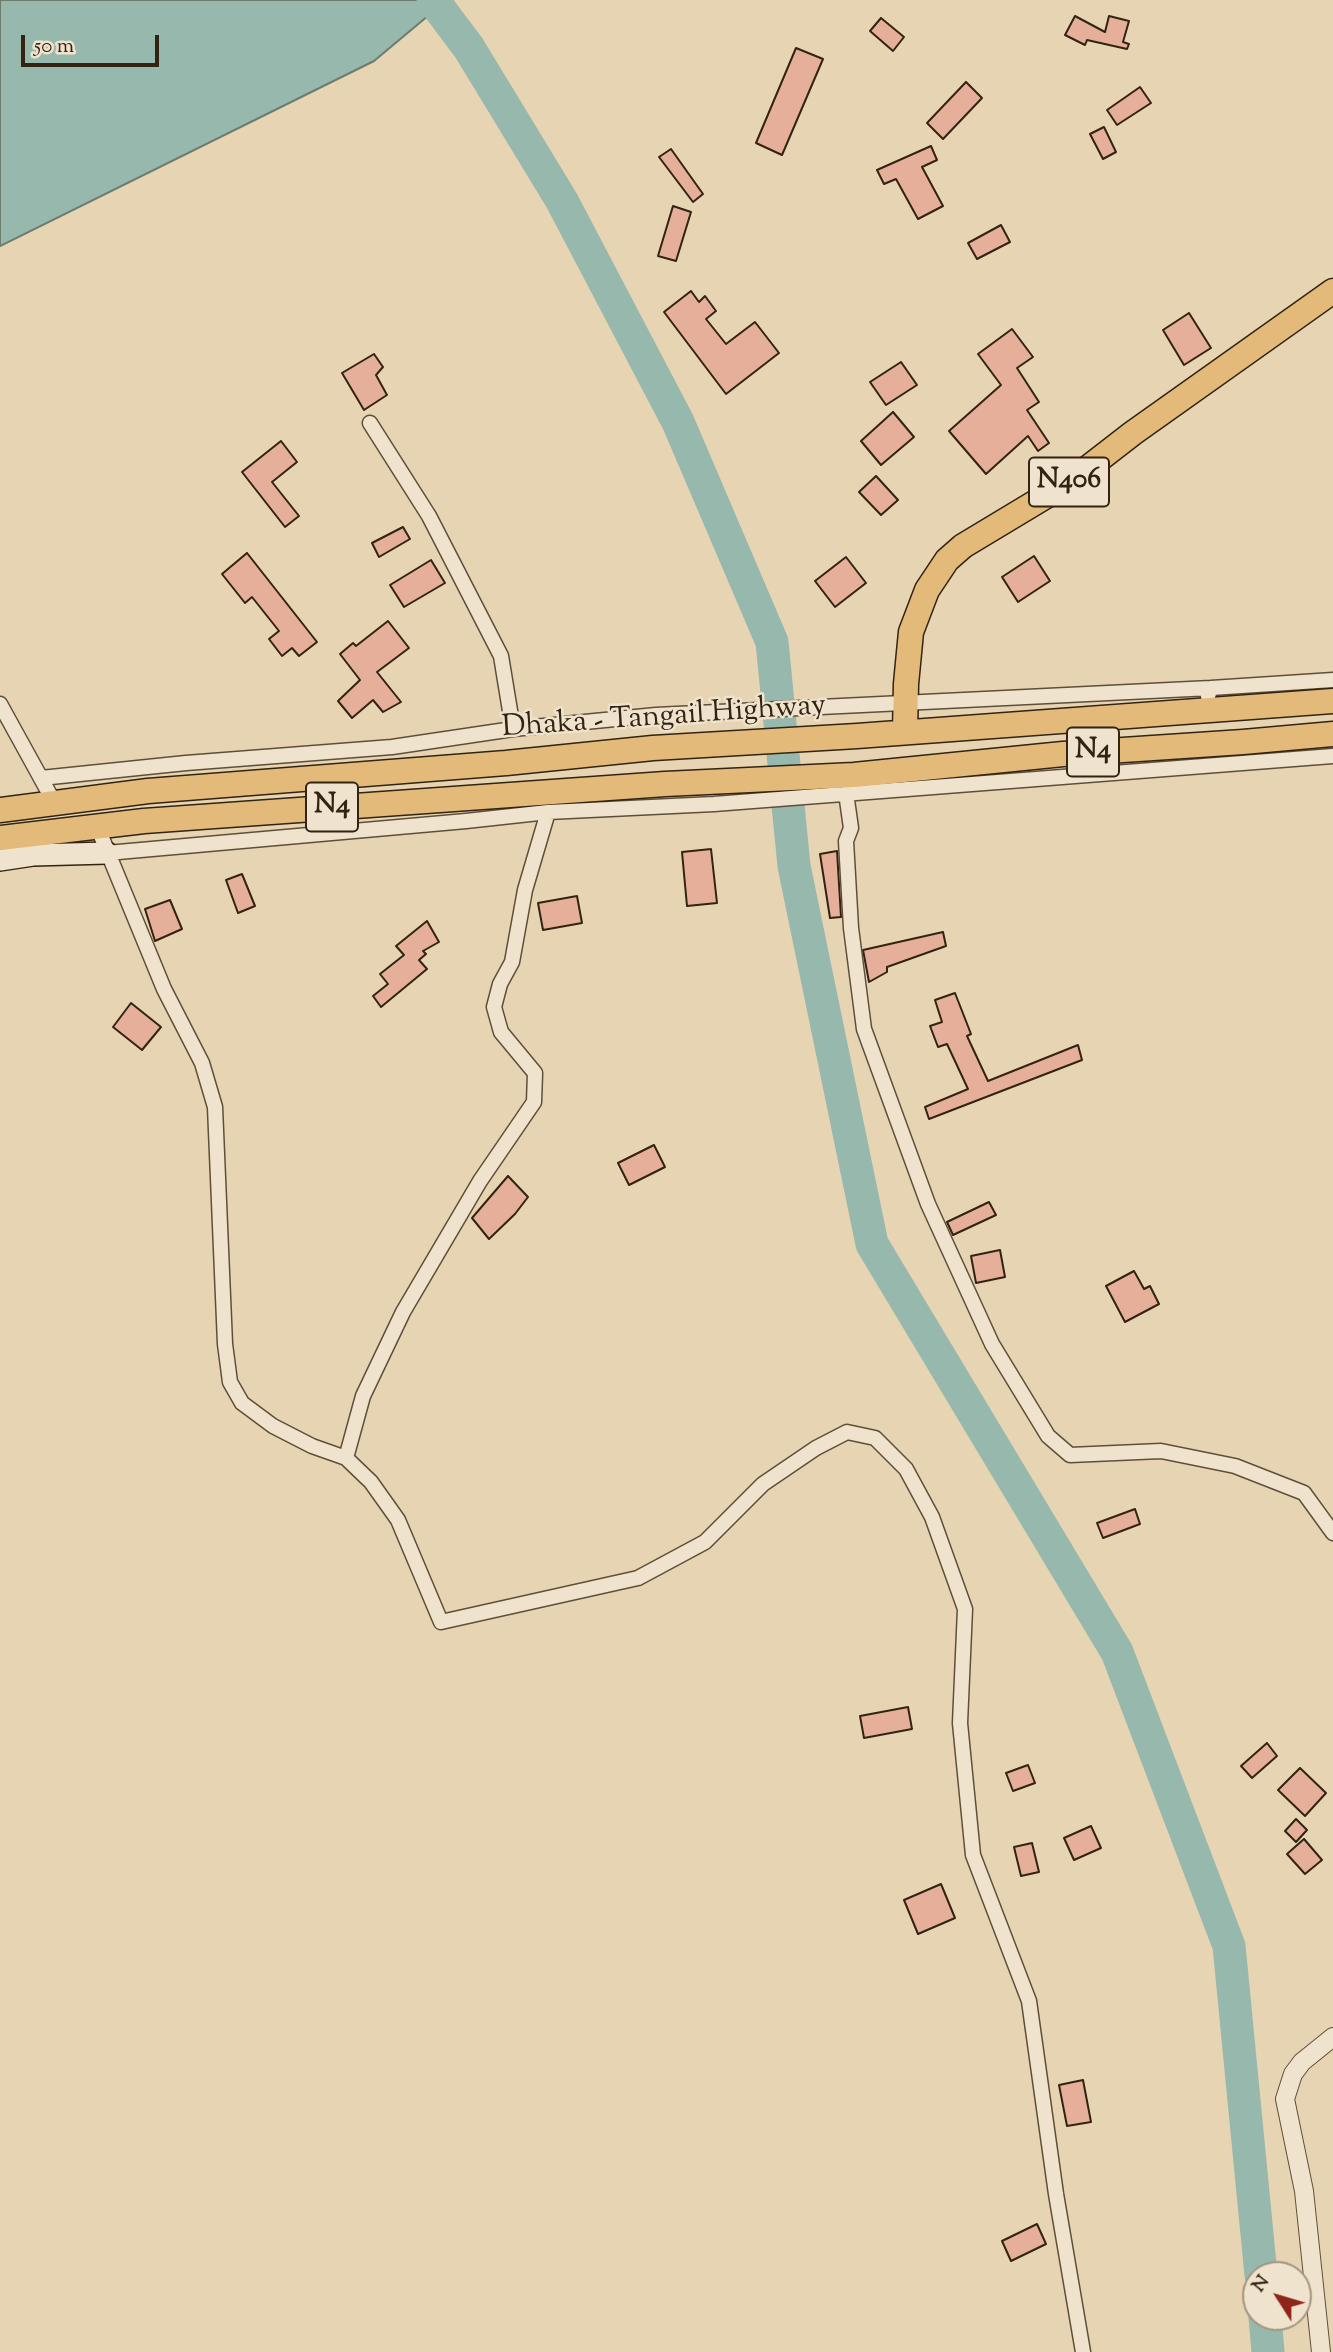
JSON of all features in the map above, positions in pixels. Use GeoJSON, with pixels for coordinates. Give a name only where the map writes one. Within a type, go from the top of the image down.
{"type":"FeatureCollection","features":[{"type":"Feature","properties":{"kind":"highway","name":"N406"},"geometry":{"type":"LineString","coordinates":[[905,731],[911,632],[927,590],[947,560],[963,545],[1071,481],[1133,433],[1333,291]]}},
{"type":"Feature","properties":{"kind":"highway","name":"Dhaka - Tangail Highway"},"geometry":{"type":"LineString","coordinates":[[0,810],[148,791],[493,764],[653,748],[858,736],[1207,699],[1333,701]]}},
{"type":"Feature","properties":{"kind":"highway","name":"N4"},"geometry":{"type":"LineString","coordinates":[[0,838],[97,826],[320,807],[664,784],[850,784],[1063,754],[1243,743],[1333,734]]}},
{"type":"Feature","properties":{"kind":"main road"},"geometry":{"type":"LineString","coordinates":[[0,859],[33,855],[107,853]]}},
{"type":"Feature","properties":{"kind":"street"},"geometry":{"type":"LineString","coordinates":[[370,424],[429,516],[501,656],[513,730]]}},
{"type":"Feature","properties":{"kind":"street"},"geometry":{"type":"LineString","coordinates":[[41,778],[186,763],[392,747],[513,730],[656,715],[906,702],[1207,699],[1333,680]]}},
{"type":"Feature","properties":{"kind":"street"},"geometry":{"type":"LineString","coordinates":[[0,704],[54,802]]}},
{"type":"Feature","properties":{"kind":"street"},"geometry":{"type":"LineString","coordinates":[[107,853],[548,812],[714,804],[850,784],[1333,756]]}},
{"type":"Feature","properties":{"kind":"street"},"geometry":{"type":"LineString","coordinates":[[850,784],[851,828],[846,841],[851,928],[864,1029],[928,1204],[992,1343],[1048,1436],[1070,1455],[1161,1451],[1236,1466],[1304,1493],[1333,1533]]}},
{"type":"Feature","properties":{"kind":"street"},"geometry":{"type":"LineString","coordinates":[[346,1458],[363,1395],[403,1312],[480,1181],[534,1102],[535,1073],[501,1032],[494,1007],[500,984],[512,962],[525,890],[548,812]]}},
{"type":"Feature","properties":{"kind":"street"},"geometry":{"type":"LineString","coordinates":[[97,826],[164,989],[202,1063],[215,1107],[225,1344],[230,1382],[242,1403],[273,1426],[312,1446],[346,1458],[372,1482],[398,1520],[441,1622],[638,1578],[705,1542],[763,1484],[816,1448],[847,1432],[875,1438],[906,1469],[932,1517],[965,1609],[960,1723],[973,1855],[1030,2001],[1056,2194],[1083,2352]]}},
{"type":"Feature","properties":{"kind":"street"},"geometry":{"type":"LineString","coordinates":[[1321,2352],[1304,2191],[1285,2099],[1293,2074],[1302,2062],[1333,2037]]}},
{"type":"Feature","properties":{"kind":"water"},"geometry":{"type":"Polygon","coordinates":[[[0,0],[447,0],[374,61],[0,246],[0,0]]]}},
{"type":"Feature","properties":{"kind":"building"},"geometry":{"type":"Polygon","coordinates":[[[1075,16],[1105,32],[1109,16],[1129,21],[1123,42],[1129,44],[1127,49],[1087,40],[1085,45],[1065,35],[1075,16]]]}},
{"type":"Feature","properties":{"kind":"building"},"geometry":{"type":"Polygon","coordinates":[[[881,18],[904,37],[893,51],[870,31],[881,18]]]}},
{"type":"Feature","properties":{"kind":"building"},"geometry":{"type":"Polygon","coordinates":[[[796,48],[823,59],[782,155],[756,143],[796,48]]]}},
{"type":"Feature","properties":{"kind":"building"},"geometry":{"type":"Polygon","coordinates":[[[966,82],[982,98],[943,139],[927,123],[966,82]]]}},
{"type":"Feature","properties":{"kind":"building"},"geometry":{"type":"Polygon","coordinates":[[[1140,87],[1151,103],[1117,125],[1107,110],[1140,87]]]}},
{"type":"Feature","properties":{"kind":"building"},"geometry":{"type":"Polygon","coordinates":[[[1104,127],[1116,152],[1103,159],[1090,134],[1104,127]]]}},
{"type":"Feature","properties":{"kind":"building"},"geometry":{"type":"Polygon","coordinates":[[[931,146],[937,160],[922,167],[943,206],[918,219],[896,179],[884,184],[877,170],[931,146]]]}},
{"type":"Feature","properties":{"kind":"building"},"geometry":{"type":"Polygon","coordinates":[[[671,149],[703,194],[693,202],[659,157],[671,149]]]}},
{"type":"Feature","properties":{"kind":"building"},"geometry":{"type":"Polygon","coordinates":[[[673,206],[691,212],[676,261],[658,256],[673,206]]]}},
{"type":"Feature","properties":{"kind":"building"},"geometry":{"type":"Polygon","coordinates":[[[1001,225],[1010,242],[977,259],[968,243],[1001,225]]]}},
{"type":"Feature","properties":{"kind":"building"},"geometry":{"type":"Polygon","coordinates":[[[691,291],[699,302],[705,296],[716,311],[706,319],[726,344],[755,322],[779,353],[726,394],[664,312],[691,291]]]}},
{"type":"Feature","properties":{"kind":"building"},"geometry":{"type":"Polygon","coordinates":[[[1189,313],[1211,348],[1184,365],[1163,330],[1189,313]]]}},
{"type":"Feature","properties":{"kind":"building"},"geometry":{"type":"Polygon","coordinates":[[[1012,329],[1033,357],[1017,368],[1039,402],[1027,410],[1049,443],[1038,451],[1028,436],[986,474],[949,431],[1001,385],[978,354],[1012,329]]]}},
{"type":"Feature","properties":{"kind":"building"},"geometry":{"type":"Polygon","coordinates":[[[374,354],[383,367],[376,375],[387,395],[364,410],[342,373],[374,354]]]}},
{"type":"Feature","properties":{"kind":"building"},"geometry":{"type":"Polygon","coordinates":[[[901,362],[917,385],[886,405],[870,382],[901,362]]]}},
{"type":"Feature","properties":{"kind":"building"},"geometry":{"type":"Polygon","coordinates":[[[893,412],[914,437],[881,465],[861,441],[893,412]]]}},
{"type":"Feature","properties":{"kind":"building"},"geometry":{"type":"Polygon","coordinates":[[[281,441],[297,462],[272,482],[299,516],[285,527],[242,472],[281,441]]]}},
{"type":"Feature","properties":{"kind":"building"},"geometry":{"type":"Polygon","coordinates":[[[876,476],[898,500],[881,515],[859,492],[876,476]]]}},
{"type":"Feature","properties":{"kind":"building"},"geometry":{"type":"Polygon","coordinates":[[[403,527],[410,539],[379,557],[372,543],[403,527]]]}},
{"type":"Feature","properties":{"kind":"building"},"geometry":{"type":"Polygon","coordinates":[[[247,553],[317,642],[299,656],[292,648],[282,656],[269,639],[279,631],[252,597],[245,603],[222,574],[247,553]]]}},
{"type":"Feature","properties":{"kind":"building"},"geometry":{"type":"Polygon","coordinates":[[[1034,556],[1050,581],[1018,602],[1002,577],[1034,556]]]}},
{"type":"Feature","properties":{"kind":"building"},"geometry":{"type":"Polygon","coordinates":[[[846,557],[866,583],[835,607],[815,581],[846,557]]]}},
{"type":"Feature","properties":{"kind":"building"},"geometry":{"type":"Polygon","coordinates":[[[431,560],[445,583],[404,607],[390,585],[431,560]]]}},
{"type":"Feature","properties":{"kind":"building"},"geometry":{"type":"Polygon","coordinates":[[[388,621],[409,648],[377,672],[401,702],[383,712],[373,700],[352,718],[338,701],[360,680],[340,654],[353,643],[356,646],[388,621]]]}},
{"type":"Feature","properties":{"kind":"building"},"geometry":{"type":"Polygon","coordinates":[[[711,849],[717,903],[687,906],[682,852],[711,849]]]}},
{"type":"Feature","properties":{"kind":"building"},"geometry":{"type":"Polygon","coordinates":[[[837,851],[841,917],[830,918],[820,854],[837,851]]]}},
{"type":"Feature","properties":{"kind":"building"},"geometry":{"type":"Polygon","coordinates":[[[242,874],[255,906],[238,913],[226,880],[242,874]]]}},
{"type":"Feature","properties":{"kind":"building"},"geometry":{"type":"Polygon","coordinates":[[[577,896],[582,923],[543,930],[538,903],[577,896]]]}},
{"type":"Feature","properties":{"kind":"building"},"geometry":{"type":"Polygon","coordinates":[[[170,900],[182,929],[155,941],[145,909],[170,900]]]}},
{"type":"Feature","properties":{"kind":"building"},"geometry":{"type":"Polygon","coordinates":[[[427,921],[439,942],[423,951],[426,954],[419,960],[427,969],[381,1007],[373,996],[388,984],[380,974],[404,955],[396,946],[427,921]]]}},
{"type":"Feature","properties":{"kind":"building"},"geometry":{"type":"Polygon","coordinates":[[[943,932],[946,946],[887,967],[887,972],[869,982],[863,950],[943,932]]]}},
{"type":"Feature","properties":{"kind":"building"},"geometry":{"type":"Polygon","coordinates":[[[955,993],[971,1034],[967,1036],[988,1081],[1078,1045],[1082,1060],[929,1119],[925,1107],[968,1089],[947,1044],[938,1047],[930,1026],[942,1022],[935,1000],[955,993]]]}},
{"type":"Feature","properties":{"kind":"building"},"geometry":{"type":"Polygon","coordinates":[[[131,1003],[161,1027],[142,1050],[113,1027],[131,1003]]]}},
{"type":"Feature","properties":{"kind":"building"},"geometry":{"type":"Polygon","coordinates":[[[654,1145],[665,1167],[629,1185],[618,1163],[654,1145]]]}},
{"type":"Feature","properties":{"kind":"building"},"geometry":{"type":"Polygon","coordinates":[[[508,1176],[528,1197],[489,1239],[472,1218],[508,1176]]]}},
{"type":"Feature","properties":{"kind":"building"},"geometry":{"type":"Polygon","coordinates":[[[989,1202],[996,1215],[953,1235],[947,1222],[989,1202]]]}},
{"type":"Feature","properties":{"kind":"building"},"geometry":{"type":"Polygon","coordinates":[[[1000,1250],[1005,1277],[976,1283],[971,1256],[1000,1250]]]}},
{"type":"Feature","properties":{"kind":"building"},"geometry":{"type":"Polygon","coordinates":[[[1134,1271],[1144,1289],[1150,1286],[1159,1304],[1125,1322],[1106,1286],[1134,1271]]]}},
{"type":"Feature","properties":{"kind":"building"},"geometry":{"type":"Polygon","coordinates":[[[1135,1509],[1140,1524],[1103,1538],[1097,1523],[1135,1509]]]}},
{"type":"Feature","properties":{"kind":"building"},"geometry":{"type":"Polygon","coordinates":[[[908,1707],[912,1729],[864,1738],[860,1716],[908,1707]]]}},
{"type":"Feature","properties":{"kind":"building"},"geometry":{"type":"Polygon","coordinates":[[[1267,1743],[1277,1756],[1252,1778],[1241,1766],[1267,1743]]]}},
{"type":"Feature","properties":{"kind":"building"},"geometry":{"type":"Polygon","coordinates":[[[1028,1765],[1035,1783],[1013,1791],[1006,1773],[1028,1765]]]}},
{"type":"Feature","properties":{"kind":"building"},"geometry":{"type":"Polygon","coordinates":[[[1300,1768],[1326,1793],[1305,1816],[1278,1790],[1300,1768]]]}},
{"type":"Feature","properties":{"kind":"building"},"geometry":{"type":"Polygon","coordinates":[[[1296,1819],[1307,1830],[1296,1842],[1285,1831],[1296,1819]]]}},
{"type":"Feature","properties":{"kind":"building"},"geometry":{"type":"Polygon","coordinates":[[[1091,1826],[1101,1848],[1074,1860],[1064,1838],[1091,1826]]]}},
{"type":"Feature","properties":{"kind":"building"},"geometry":{"type":"Polygon","coordinates":[[[1304,1839],[1322,1860],[1305,1874],[1287,1854],[1304,1839]]]}},
{"type":"Feature","properties":{"kind":"building"},"geometry":{"type":"Polygon","coordinates":[[[1032,1843],[1039,1872],[1021,1876],[1014,1847],[1032,1843]]]}},
{"type":"Feature","properties":{"kind":"building"},"geometry":{"type":"Polygon","coordinates":[[[941,1884],[955,1918],[918,1934],[904,1900],[941,1884]]]}},
{"type":"Feature","properties":{"kind":"building"},"geometry":{"type":"Polygon","coordinates":[[[1083,2080],[1091,2122],[1067,2126],[1059,2085],[1083,2080]]]}},
{"type":"Feature","properties":{"kind":"building"},"geometry":{"type":"Polygon","coordinates":[[[1037,2224],[1046,2244],[1011,2261],[1002,2241],[1037,2224]]]}},
{"type":"Feature","properties":{"kind":"waterway"},"geometry":{"type":"LineString","coordinates":[[433,0],[469,48],[562,201],[678,422],[772,642],[794,866],[872,1244],[1117,1652],[1229,1946],[1260,2261]]}},
{"type":"Feature","properties":{"kind":"waterway"},"geometry":{"type":"LineString","coordinates":[[1266,2331],[1268,2352]]}}]}
